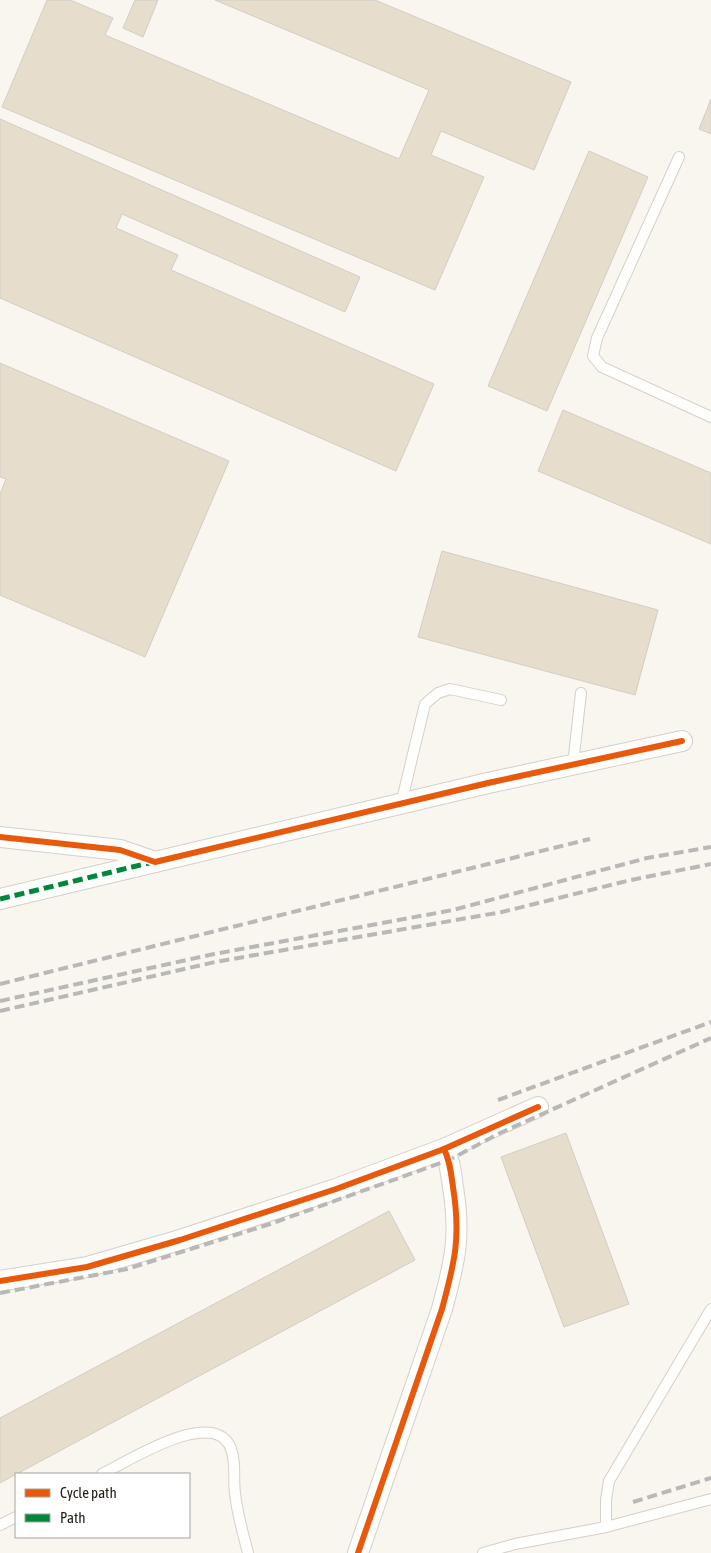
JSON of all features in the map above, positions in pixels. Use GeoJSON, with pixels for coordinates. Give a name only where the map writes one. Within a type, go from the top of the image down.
{"type":"FeatureCollection","features":[{"type":"Feature","properties":{"kind":"street"},"geometry":{"type":"LineString","coordinates":[[0,899],[573,764],[682,741]]}},
{"type":"Feature","properties":{"kind":"street"},"geometry":{"type":"LineString","coordinates":[[0,837],[120,850],[155,862]]}},
{"type":"Feature","properties":{"kind":"street"},"geometry":{"type":"LineString","coordinates":[[0,1281],[87,1267],[180,1240],[336,1189],[444,1149],[538,1107]]}},
{"type":"Feature","properties":{"kind":"street"},"geometry":{"type":"LineString","coordinates":[[358,1553],[442,1309],[452,1274],[458,1242],[458,1215],[449,1160],[444,1149]]}},
{"type":"Feature","properties":{"kind":"lane"},"geometry":{"type":"LineString","coordinates":[[679,157],[597,338],[593,356],[602,367],[711,417]]}},
{"type":"Feature","properties":{"kind":"lane"},"geometry":{"type":"LineString","coordinates":[[401,804],[425,704],[438,693],[450,689],[501,700]]}},
{"type":"Feature","properties":{"kind":"lane"},"geometry":{"type":"LineString","coordinates":[[573,764],[581,693]]}},
{"type":"Feature","properties":{"kind":"lane"},"geometry":{"type":"LineString","coordinates":[[606,1527],[606,1500],[609,1481],[711,1309]]}},
{"type":"Feature","properties":{"kind":"lane"},"geometry":{"type":"LineString","coordinates":[[104,1473],[184,1434],[202,1431],[220,1436],[232,1449],[235,1467],[235,1492],[248,1553]]}},
{"type":"Feature","properties":{"kind":"lane"},"geometry":{"type":"LineString","coordinates":[[483,1553],[515,1544],[606,1527],[711,1499]]}},
{"type":"Feature","properties":{"kind":"lane"},"geometry":{"type":"LineString","coordinates":[[0,1525],[15,1518]]}},
{"type":"Feature","properties":{"kind":"building"},"geometry":{"type":"Polygon","coordinates":[[[47,0],[70,0],[113,18],[105,35],[399,159],[429,90],[215,0],[375,0],[571,82],[534,170],[441,131],[431,155],[484,177],[435,290],[2,107],[47,0]]]}},
{"type":"Feature","properties":{"kind":"building"},"geometry":{"type":"Polygon","coordinates":[[[135,0],[158,0],[143,37],[123,28],[135,0]]]}},
{"type":"Feature","properties":{"kind":"building"},"geometry":{"type":"Polygon","coordinates":[[[711,99],[711,134],[699,129],[711,99]]]}},
{"type":"Feature","properties":{"kind":"building"},"geometry":{"type":"Polygon","coordinates":[[[0,119],[360,277],[345,312],[122,214],[116,228],[178,255],[171,270],[434,384],[396,471],[0,298],[0,119]]]}},
{"type":"Feature","properties":{"kind":"building"},"geometry":{"type":"Polygon","coordinates":[[[589,151],[648,177],[547,411],[488,386],[589,151]]]}},
{"type":"Feature","properties":{"kind":"building"},"geometry":{"type":"Polygon","coordinates":[[[0,363],[229,461],[145,657],[0,595],[0,494],[6,479],[0,477],[0,363]]]}},
{"type":"Feature","properties":{"kind":"building"},"geometry":{"type":"Polygon","coordinates":[[[563,410],[711,473],[711,544],[538,471],[563,410]]]}},
{"type":"Feature","properties":{"kind":"building"},"geometry":{"type":"Polygon","coordinates":[[[442,551],[658,610],[635,695],[418,637],[442,551]]]}},
{"type":"Feature","properties":{"kind":"building"},"geometry":{"type":"Polygon","coordinates":[[[566,1133],[629,1304],[564,1327],[501,1157],[566,1133]]]}},
{"type":"Feature","properties":{"kind":"building"},"geometry":{"type":"Polygon","coordinates":[[[389,1211],[415,1260],[19,1473],[15,1473],[15,1475],[0,1483],[0,1418],[389,1211]]]}},
{"type":"Feature","properties":{"kind":"railway"},"geometry":{"type":"LineString","coordinates":[[0,984],[590,839]]}},
{"type":"Feature","properties":{"kind":"railway"},"geometry":{"type":"LineString","coordinates":[[0,1001],[214,954],[453,910],[647,858],[711,847]]}},
{"type":"Feature","properties":{"kind":"railway"},"geometry":{"type":"LineString","coordinates":[[0,1011],[215,962],[502,912],[631,880],[711,864]]}},
{"type":"Feature","properties":{"kind":"railway"},"geometry":{"type":"LineString","coordinates":[[498,1100],[711,1022]]}},
{"type":"Feature","properties":{"kind":"railway"},"geometry":{"type":"LineString","coordinates":[[0,1293],[127,1269],[270,1224],[449,1160],[500,1133],[711,1038]]}},
{"type":"Feature","properties":{"kind":"railway"},"geometry":{"type":"LineString","coordinates":[[633,1502],[711,1478]]}},
{"type":"Feature","properties":{"kind":"marked path"},"geometry":{"type":"LineString","coordinates":[[0,899],[153,862]]}},
{"type":"Feature","properties":{"kind":"cycle path"},"geometry":{"type":"LineString","coordinates":[[0,837],[120,850],[155,862],[488,783],[682,741]]}},
{"type":"Feature","properties":{"kind":"cycle path"},"geometry":{"type":"LineString","coordinates":[[0,1281],[87,1267],[180,1240],[336,1189],[444,1149],[538,1107]]}},
{"type":"Feature","properties":{"kind":"cycle path"},"geometry":{"type":"LineString","coordinates":[[358,1553],[442,1309],[450,1277],[455,1249],[456,1220],[451,1172],[444,1149]]}}]}
